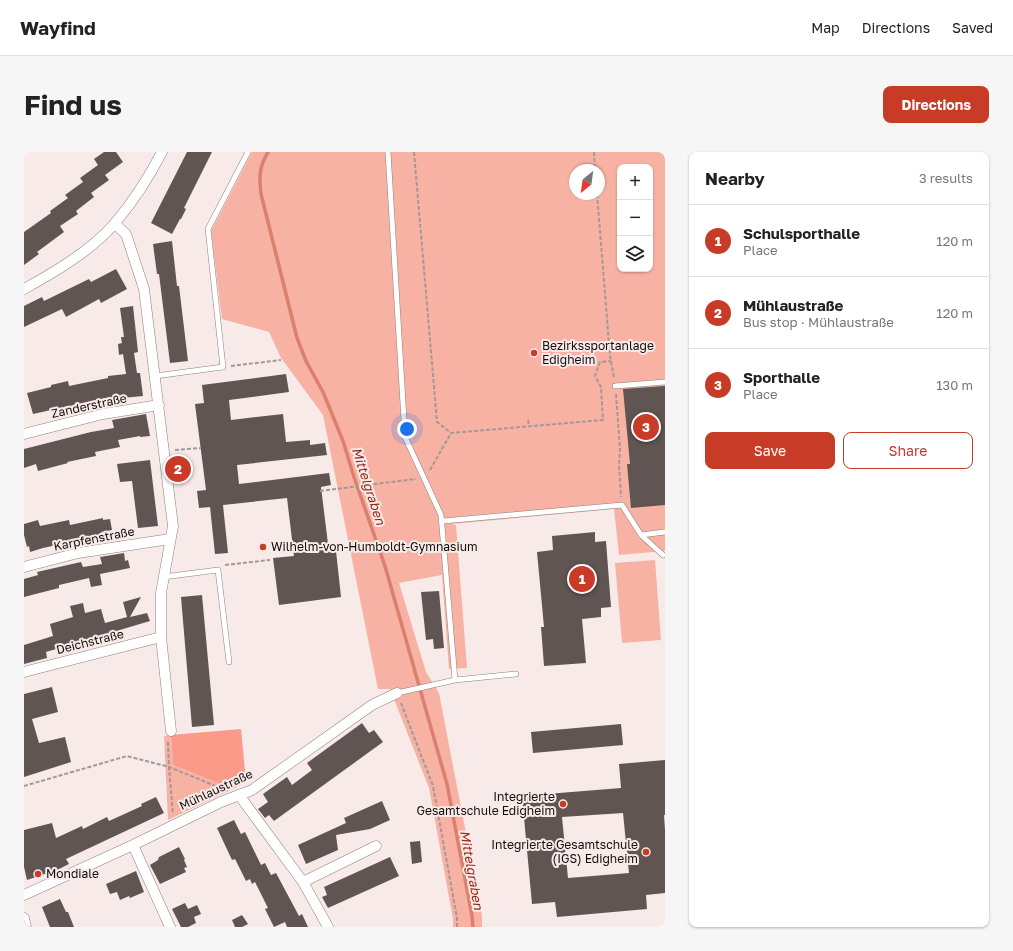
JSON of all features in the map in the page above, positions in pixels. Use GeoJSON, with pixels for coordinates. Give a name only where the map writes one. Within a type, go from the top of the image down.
{"type":"FeatureCollection","features":[{"type":"Feature","properties":{"kind":"street"},"geometry":{"type":"LineString","coordinates":[[24,289],[60,269],[88,248],[115,224],[150,174],[162,152]]}},
{"type":"Feature","properties":{"kind":"street"},"geometry":{"type":"LineString","coordinates":[[115,224],[126,234],[144,289],[156,376],[173,526],[160,593],[162,637],[171,731]]}},
{"type":"Feature","properties":{"kind":"street","name":"Zanderstraße"},"geometry":{"type":"LineString","coordinates":[[24,434],[103,414],[159,405]]}},
{"type":"Feature","properties":{"kind":"street","name":"Karpfenstraße"},"geometry":{"type":"LineString","coordinates":[[24,567],[78,554],[170,538]]}},
{"type":"Feature","properties":{"kind":"street","name":"Deichstraße"},"geometry":{"type":"LineString","coordinates":[[24,672],[162,637]]}},
{"type":"Feature","properties":{"kind":"street","name":"Mühlaustraße"},"geometry":{"type":"LineString","coordinates":[[24,894],[132,845],[221,802],[252,790],[372,706],[402,691]]}},
{"type":"Feature","properties":{"kind":"street"},"geometry":{"type":"LineString","coordinates":[[239,796],[303,882],[328,927]]}},
{"type":"Feature","properties":{"kind":"street"},"geometry":{"type":"LineString","coordinates":[[132,845],[170,927]]}},
{"type":"Feature","properties":{"kind":"street"},"geometry":{"type":"LineString","coordinates":[[303,882],[376,846]]}},
{"type":"Feature","properties":{"kind":"street"},"geometry":{"type":"LineString","coordinates":[[24,918],[26,927]]}},
{"type":"Feature","properties":{"kind":"lane"},"geometry":{"type":"LineString","coordinates":[[156,376],[224,367],[208,229],[248,152]]}},
{"type":"Feature","properties":{"kind":"lane"},"geometry":{"type":"LineString","coordinates":[[388,152],[405,438],[425,478],[443,521],[455,680]]}},
{"type":"Feature","properties":{"kind":"lane"},"geometry":{"type":"LineString","coordinates":[[615,386],[665,382]]}},
{"type":"Feature","properties":{"kind":"lane"},"geometry":{"type":"LineString","coordinates":[[443,521],[622,505],[641,535],[664,555]]}},
{"type":"Feature","properties":{"kind":"lane"},"geometry":{"type":"LineString","coordinates":[[641,535],[665,532]]}},
{"type":"Feature","properties":{"kind":"lane"},"geometry":{"type":"LineString","coordinates":[[163,576],[218,570],[229,662]]}},
{"type":"Feature","properties":{"kind":"lane","name":"Mühlaustraße"},"geometry":{"type":"LineString","coordinates":[[402,691],[455,680],[516,674]]}},
{"type":"Feature","properties":{"kind":"path"},"geometry":{"type":"LineString","coordinates":[[414,152],[437,422],[451,433],[603,420],[601,387],[593,375],[600,362],[611,361]]}},
{"type":"Feature","properties":{"kind":"path"},"geometry":{"type":"LineString","coordinates":[[594,152],[595,164]]}},
{"type":"Feature","properties":{"kind":"path"},"geometry":{"type":"LineString","coordinates":[[598,200],[611,361],[615,386],[620,450],[619,465],[622,505]]}},
{"type":"Feature","properties":{"kind":"path"},"geometry":{"type":"LineString","coordinates":[[224,367],[281,360]]}},
{"type":"Feature","properties":{"kind":"path"},"geometry":{"type":"LineString","coordinates":[[528,420],[529,426]]}},
{"type":"Feature","properties":{"kind":"path"},"geometry":{"type":"LineString","coordinates":[[320,491],[425,478],[451,433]]}},
{"type":"Feature","properties":{"kind":"path"},"geometry":{"type":"LineString","coordinates":[[164,451],[201,448]]}},
{"type":"Feature","properties":{"kind":"path"},"geometry":{"type":"LineString","coordinates":[[218,570],[220,566],[270,560]]}},
{"type":"Feature","properties":{"kind":"path"},"geometry":{"type":"LineString","coordinates":[[402,691],[433,786],[457,918],[457,927]]}},
{"type":"Feature","properties":{"kind":"path"},"geometry":{"type":"LineString","coordinates":[[171,731],[168,738],[174,825]]}},
{"type":"Feature","properties":{"kind":"path"},"geometry":{"type":"LineString","coordinates":[[24,786],[127,756],[169,767],[239,796]]}},
{"type":"Feature","properties":{"kind":"shaded area"},"geometry":{"type":"Polygon","coordinates":[[[252,152],[665,152],[665,551],[619,555],[614,509],[452,524],[456,525],[467,668],[449,669],[442,575],[399,583],[426,672],[439,693],[482,916],[482,927],[453,927],[453,919],[429,788],[390,689],[378,689],[323,415],[281,358],[269,332],[222,319],[211,231],[252,152]]]}},
{"type":"Feature","properties":{"kind":"shaded area"},"geometry":{"type":"Polygon","coordinates":[[[655,560],[661,640],[622,643],[615,563],[655,560]]]}},
{"type":"Feature","properties":{"kind":"shaded area"},"geometry":{"type":"Polygon","coordinates":[[[241,729],[246,782],[233,789],[173,765],[171,735],[241,729]]]}},
{"type":"Feature","properties":{"kind":"shaded area"},"geometry":{"type":"Polygon","coordinates":[[[171,735],[173,765],[233,789],[168,820],[164,736],[171,735]]]}},
{"type":"Feature","properties":{"kind":"building"},"geometry":{"type":"Polygon","coordinates":[[[104,152],[116,152],[123,162],[105,175],[109,180],[91,193],[94,197],[76,211],[78,214],[60,226],[64,232],[37,252],[39,254],[24,265],[24,232],[51,213],[50,211],[68,198],[65,195],[83,182],[80,178],[98,165],[94,159],[104,152]]]}},
{"type":"Feature","properties":{"kind":"building"},"geometry":{"type":"Polygon","coordinates":[[[187,152],[212,152],[184,208],[186,209],[172,234],[151,223],[187,152]]]}},
{"type":"Feature","properties":{"kind":"building"},"geometry":{"type":"Polygon","coordinates":[[[172,241],[188,361],[170,363],[159,274],[157,274],[153,244],[172,241]]]}},
{"type":"Feature","properties":{"kind":"building"},"geometry":{"type":"Polygon","coordinates":[[[116,269],[127,289],[101,303],[99,299],[66,317],[62,309],[24,327],[24,306],[42,297],[44,301],[89,279],[91,282],[116,269]]]}},
{"type":"Feature","properties":{"kind":"building"},"geometry":{"type":"Polygon","coordinates":[[[133,306],[138,352],[134,353],[137,373],[140,373],[143,396],[111,399],[110,397],[33,414],[27,393],[68,381],[69,386],[108,378],[108,376],[126,374],[123,354],[119,355],[118,344],[122,343],[121,337],[124,337],[120,308],[133,306]]]}},
{"type":"Feature","properties":{"kind":"building"},"geometry":{"type":"Polygon","coordinates":[[[286,374],[289,392],[229,400],[231,420],[283,414],[286,442],[310,440],[310,445],[325,443],[327,455],[237,465],[239,484],[329,473],[331,485],[321,487],[329,552],[336,551],[341,597],[279,605],[273,558],[294,556],[287,498],[223,505],[228,553],[215,554],[210,507],[199,508],[197,491],[206,490],[195,404],[204,403],[202,385],[286,374]]]}},
{"type":"Feature","properties":{"kind":"building"},"geometry":{"type":"Polygon","coordinates":[[[665,386],[665,505],[631,508],[627,464],[630,464],[623,389],[665,386]]]}},
{"type":"Feature","properties":{"kind":"building"},"geometry":{"type":"Polygon","coordinates":[[[146,414],[150,436],[140,436],[118,440],[120,447],[95,452],[96,456],[67,462],[68,463],[38,471],[36,464],[24,468],[24,449],[91,432],[114,428],[112,420],[146,414]]]}},
{"type":"Feature","properties":{"kind":"building"},"geometry":{"type":"Polygon","coordinates":[[[150,460],[158,526],[138,528],[132,481],[120,482],[117,464],[150,460]]]}},
{"type":"Feature","properties":{"kind":"building"},"geometry":{"type":"Polygon","coordinates":[[[103,518],[103,520],[110,519],[112,530],[101,532],[102,535],[30,552],[29,546],[27,547],[24,535],[24,524],[38,520],[40,526],[69,520],[70,525],[103,518]]]}},
{"type":"Feature","properties":{"kind":"building"},"geometry":{"type":"Polygon","coordinates":[[[595,532],[595,542],[606,541],[611,607],[601,608],[601,617],[582,619],[586,663],[544,666],[541,627],[544,627],[537,552],[553,550],[552,536],[595,532]]]}},
{"type":"Feature","properties":{"kind":"building"},"geometry":{"type":"Polygon","coordinates":[[[124,553],[125,561],[128,560],[130,568],[100,574],[102,585],[91,587],[89,578],[59,585],[59,588],[24,597],[24,579],[38,575],[37,572],[81,562],[83,567],[102,564],[100,557],[124,553]]]}},
{"type":"Feature","properties":{"kind":"building"},"geometry":{"type":"Polygon","coordinates":[[[439,591],[444,648],[434,649],[433,639],[426,640],[421,592],[439,591]]]}},
{"type":"Feature","properties":{"kind":"building"},"geometry":{"type":"Polygon","coordinates":[[[202,595],[214,725],[192,727],[181,597],[202,595]]]}},
{"type":"Feature","properties":{"kind":"building"},"geometry":{"type":"Polygon","coordinates":[[[141,597],[130,617],[147,613],[150,621],[46,652],[47,658],[24,664],[24,645],[53,636],[50,624],[73,617],[70,606],[83,603],[85,613],[101,609],[105,623],[127,617],[123,602],[141,597]]]}},
{"type":"Feature","properties":{"kind":"building"},"geometry":{"type":"Polygon","coordinates":[[[52,687],[58,712],[32,719],[39,743],[65,737],[71,762],[24,777],[24,694],[52,687]]]}},
{"type":"Feature","properties":{"kind":"building"},"geometry":{"type":"Polygon","coordinates":[[[362,723],[369,733],[374,730],[383,742],[274,821],[269,815],[265,818],[258,809],[268,802],[263,794],[287,777],[292,785],[312,770],[307,763],[362,723]]]}},
{"type":"Feature","properties":{"kind":"building"},"geometry":{"type":"Polygon","coordinates":[[[621,724],[623,745],[533,753],[531,732],[621,724]]]}},
{"type":"Feature","properties":{"kind":"building","name":"Integrierte Gesamtschule (IGS) Edigheim"},"geometry":{"type":"Polygon","coordinates":[[[665,760],[665,893],[646,895],[647,909],[557,917],[555,902],[532,904],[522,796],[621,788],[619,764],[665,760]],[[623,813],[562,817],[568,878],[629,873],[623,813]]]}},
{"type":"Feature","properties":{"kind":"building"},"geometry":{"type":"Polygon","coordinates":[[[156,797],[164,813],[66,859],[69,864],[59,869],[27,880],[24,867],[24,830],[52,823],[56,838],[82,826],[83,829],[107,817],[109,821],[142,806],[141,804],[156,797]]]}},
{"type":"Feature","properties":{"kind":"building"},"geometry":{"type":"Polygon","coordinates":[[[382,801],[390,820],[370,829],[336,835],[338,850],[306,864],[298,845],[346,823],[344,818],[382,801]]]}},
{"type":"Feature","properties":{"kind":"building"},"geometry":{"type":"Polygon","coordinates":[[[234,820],[241,834],[245,832],[261,865],[265,863],[271,875],[276,873],[299,916],[302,914],[308,927],[287,927],[285,922],[274,927],[265,909],[268,908],[255,882],[252,884],[250,879],[246,881],[235,859],[232,860],[217,828],[234,820]]]}},
{"type":"Feature","properties":{"kind":"building"},"geometry":{"type":"Polygon","coordinates":[[[420,841],[422,862],[412,864],[410,842],[420,841]]]}},
{"type":"Feature","properties":{"kind":"building"},"geometry":{"type":"Polygon","coordinates":[[[179,847],[185,859],[184,860],[187,867],[184,868],[186,872],[160,884],[150,865],[158,860],[159,857],[179,847]]]}},
{"type":"Feature","properties":{"kind":"building"},"geometry":{"type":"Polygon","coordinates":[[[390,857],[399,876],[328,908],[322,897],[327,895],[324,887],[390,857]]]}},
{"type":"Feature","properties":{"kind":"building"},"geometry":{"type":"Polygon","coordinates":[[[136,871],[144,892],[130,898],[129,896],[120,900],[117,892],[110,894],[106,884],[136,871]]]}},
{"type":"Feature","properties":{"kind":"building"},"geometry":{"type":"Polygon","coordinates":[[[60,899],[66,912],[68,912],[74,927],[50,927],[42,907],[60,899]]]}},
{"type":"Feature","properties":{"kind":"building"},"geometry":{"type":"Polygon","coordinates":[[[185,903],[188,909],[197,905],[201,914],[194,917],[196,923],[188,927],[181,927],[172,909],[185,903]]]}},
{"type":"Feature","properties":{"kind":"building"},"geometry":{"type":"Polygon","coordinates":[[[242,915],[248,924],[242,927],[235,927],[232,920],[242,915]]]}},
{"type":"Feature","properties":{"kind":"waterway","name":"Mittelgraben"},"geometry":{"type":"LineString","coordinates":[[268,152],[260,172],[261,194],[297,338],[306,361],[323,392],[343,441],[385,566],[447,784],[473,927]]}},
{"type":"Feature","properties":{"kind":"place","name":"Bezirkssportanlage Edigheim"},"geometry":{"type":"Point","coordinates":[534,353]}},
{"type":"Feature","properties":{"kind":"place","name":"Sporthalle"},"geometry":{"type":"Point","coordinates":[646,427]}},
{"type":"Feature","properties":{"kind":"place","name":"Mühlaustraße"},"geometry":{"type":"Point","coordinates":[178,469]}},
{"type":"Feature","properties":{"kind":"place","name":"Wilhelm-von-Humboldt-Gymnasium"},"geometry":{"type":"Point","coordinates":[263,547]}},
{"type":"Feature","properties":{"kind":"place","name":"Schulsporthalle"},"geometry":{"type":"Point","coordinates":[582,579]}},
{"type":"Feature","properties":{"kind":"place","name":"Integrierte Gesamtschule Edigheim"},"geometry":{"type":"Point","coordinates":[563,804]}},
{"type":"Feature","properties":{"kind":"place","name":"Integrierte Gesamtschule (IGS) Edigheim"},"geometry":{"type":"Point","coordinates":[646,852]}},
{"type":"Feature","properties":{"kind":"place","name":"Mondiale"},"geometry":{"type":"Point","coordinates":[38,874]}}]}
